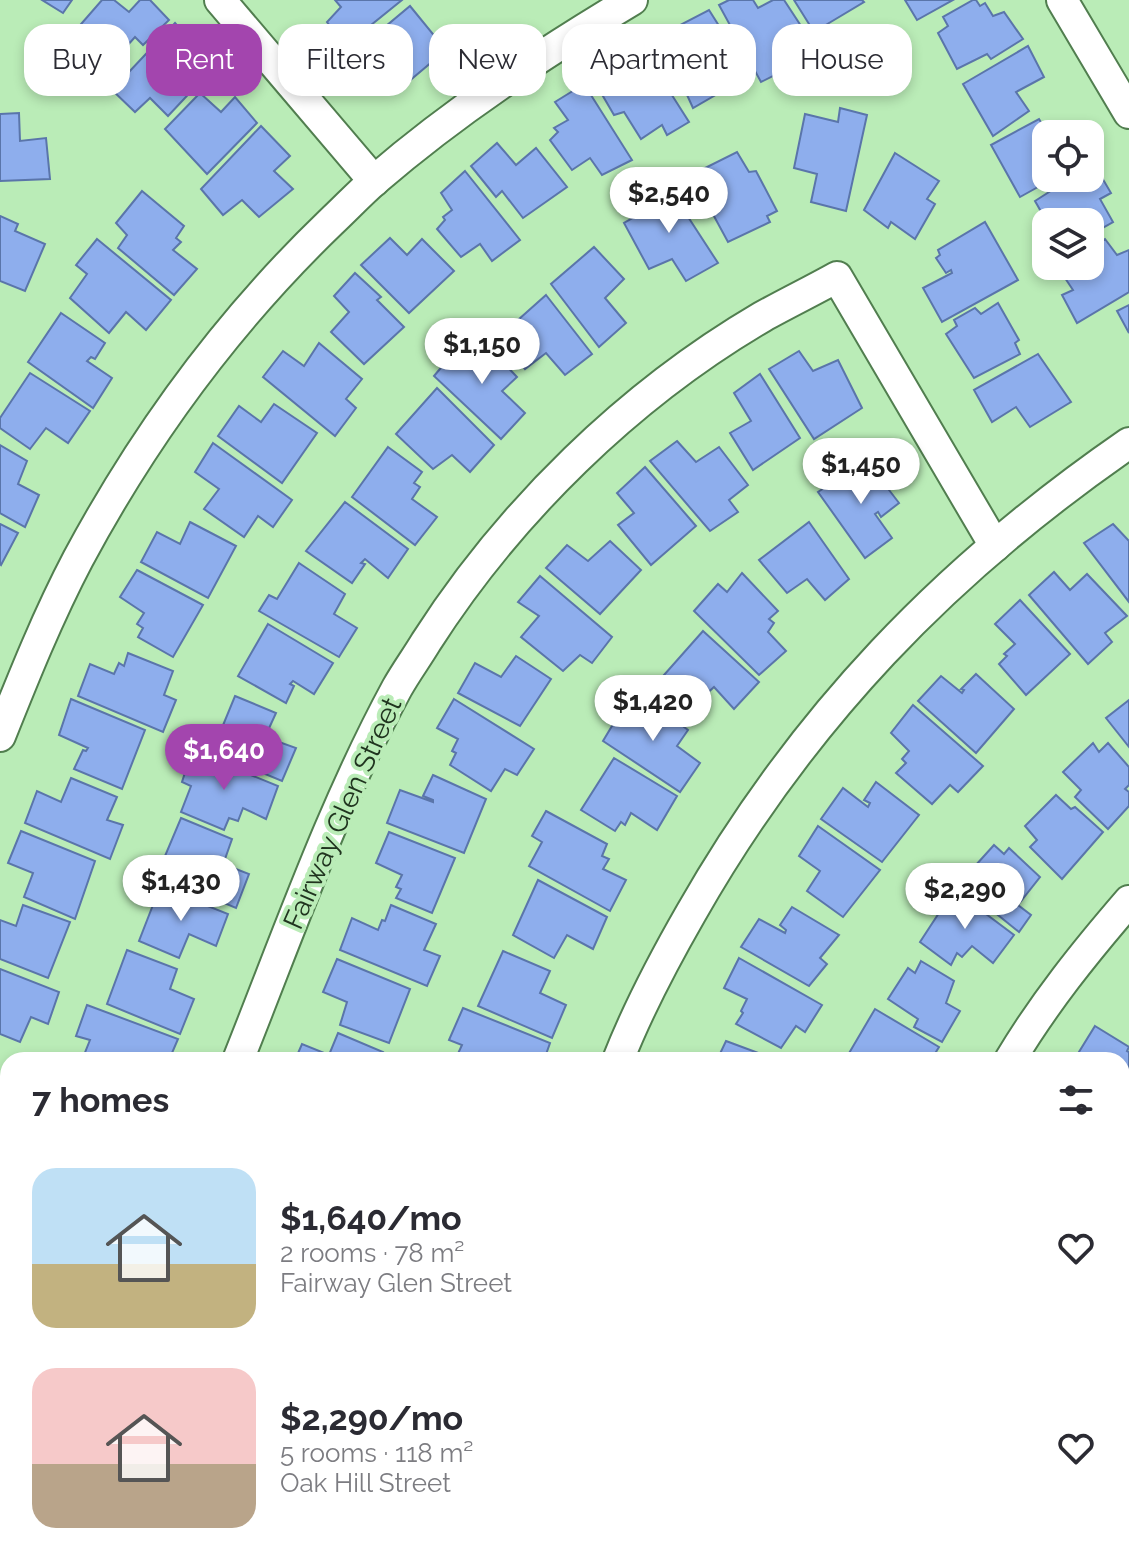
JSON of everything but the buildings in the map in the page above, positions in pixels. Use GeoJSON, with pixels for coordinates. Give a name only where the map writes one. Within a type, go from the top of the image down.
{"type":"FeatureCollection","features":[{"type":"Feature","properties":{"kind":"street"},"geometry":{"type":"LineString","coordinates":[[220,0],[374,181]]}},
{"type":"Feature","properties":{"kind":"street"},"geometry":{"type":"LineString","coordinates":[[0,736],[38,641],[77,561],[141,452],[233,326],[294,258],[374,181],[478,98],[632,0]]}},
{"type":"Feature","properties":{"kind":"street"},"geometry":{"type":"LineString","coordinates":[[1062,0],[1129,113]]}},
{"type":"Feature","properties":{"kind":"street","name":"Fairway Glen Street"},"geometry":{"type":"LineString","coordinates":[[241,1052],[359,762],[406,673],[445,613],[497,545],[556,479],[625,415],[693,362],[761,318],[837,277],[995,546]]}},
{"type":"Feature","properties":{"kind":"street"},"geometry":{"type":"LineString","coordinates":[[622,1052],[666,956],[719,863],[771,786],[821,721],[891,641],[959,576],[1074,481],[1129,443]]}},
{"type":"Feature","properties":{"kind":"street"},"geometry":{"type":"LineString","coordinates":[[1015,1052],[1067,975],[1129,901]]}}]}
